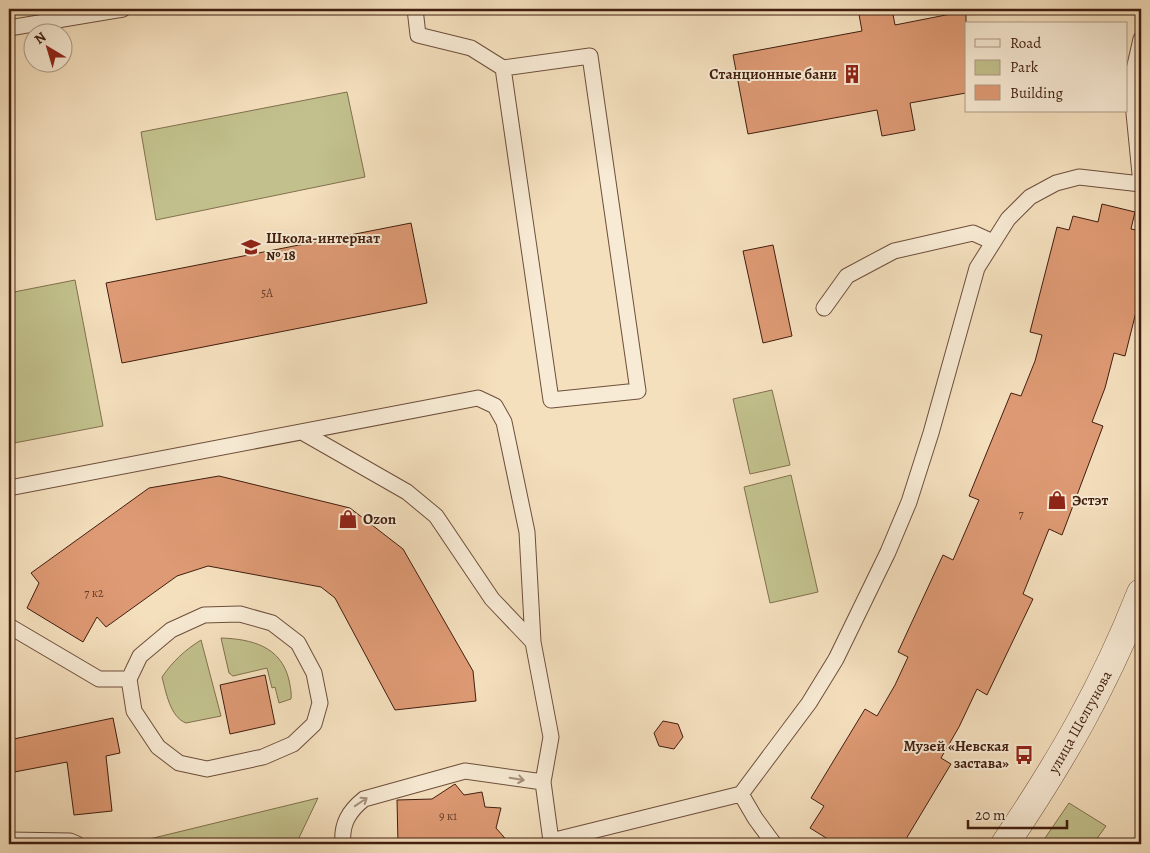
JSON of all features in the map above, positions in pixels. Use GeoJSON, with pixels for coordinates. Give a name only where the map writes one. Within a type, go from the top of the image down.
{"type":"FeatureCollection","features":[{"type":"Feature","properties":{"kind":"street","name":"улица Шелгунова"},"geometry":{"type":"LineString","coordinates":[[1005,844],[1052,773],[1088,712],[1115,656],[1141,593]]}},
{"type":"Feature","properties":{"kind":"lane"},"geometry":{"type":"LineString","coordinates":[[9,28],[123,9]]}},
{"type":"Feature","properties":{"kind":"lane"},"geometry":{"type":"LineString","coordinates":[[415,9],[418,36],[471,48],[503,68],[590,56],[638,390],[551,400],[503,68]]}},
{"type":"Feature","properties":{"kind":"lane"},"geometry":{"type":"LineString","coordinates":[[9,488],[478,398],[495,406],[504,422],[527,532],[533,642],[551,737],[543,782],[551,842],[742,794],[809,703],[836,659],[888,552],[909,502],[929,441],[977,268],[1008,219],[1030,197],[1056,183],[1078,177],[1141,184],[1131,82],[1141,39]]}},
{"type":"Feature","properties":{"kind":"lane"},"geometry":{"type":"LineString","coordinates":[[824,308],[846,276],[894,251],[974,232],[993,242]]}},
{"type":"Feature","properties":{"kind":"lane"},"geometry":{"type":"LineString","coordinates":[[302,432],[407,492],[436,516],[492,599],[533,642]]}},
{"type":"Feature","properties":{"kind":"lane"},"geometry":{"type":"LineString","coordinates":[[240,614],[272,623],[298,643],[314,673],[320,703],[314,724],[293,744],[263,757],[207,769],[179,763],[158,747],[134,711],[129,679],[140,656],[170,630],[204,615],[240,614]]}},
{"type":"Feature","properties":{"kind":"lane"},"geometry":{"type":"LineString","coordinates":[[9,626],[99,679],[129,679]]}},
{"type":"Feature","properties":{"kind":"lane"},"geometry":{"type":"LineString","coordinates":[[343,844],[342,833],[352,808],[364,799],[378,793],[465,771],[543,782]]}},
{"type":"Feature","properties":{"kind":"lane"},"geometry":{"type":"LineString","coordinates":[[742,794],[755,818],[774,844]]}},
{"type":"Feature","properties":{"kind":"lane"},"geometry":{"type":"LineString","coordinates":[[9,840],[70,841],[77,844]]}},
{"type":"Feature","properties":{"kind":"green space"},"geometry":{"type":"Polygon","coordinates":[[[347,92],[365,177],[156,220],[141,132],[347,92]]]}},
{"type":"Feature","properties":{"kind":"green space"},"geometry":{"type":"Polygon","coordinates":[[[75,280],[103,426],[9,444],[9,293],[75,280]]]}},
{"type":"Feature","properties":{"kind":"green space"},"geometry":{"type":"Polygon","coordinates":[[[772,390],[790,465],[750,474],[733,399],[772,390]]]}},
{"type":"Feature","properties":{"kind":"green space"},"geometry":{"type":"Polygon","coordinates":[[[791,475],[818,592],[770,603],[744,487],[791,475]]]}},
{"type":"Feature","properties":{"kind":"green space"},"geometry":{"type":"Polygon","coordinates":[[[221,638],[254,643],[272,652],[285,668],[289,680],[291,699],[279,703],[275,687],[272,688],[267,668],[233,676],[229,673],[221,638]]]}},
{"type":"Feature","properties":{"kind":"green space"},"geometry":{"type":"Polygon","coordinates":[[[201,640],[221,716],[186,723],[172,710],[162,677],[180,656],[201,640]]]}},
{"type":"Feature","properties":{"kind":"green space"},"geometry":{"type":"Polygon","coordinates":[[[318,798],[296,844],[133,843],[318,798]]]}},
{"type":"Feature","properties":{"kind":"green space"},"geometry":{"type":"Polygon","coordinates":[[[1069,803],[1106,826],[1093,844],[1041,844],[1069,803]]]}},
{"type":"Feature","properties":{"kind":"building","name":"Станционные бани"},"geometry":{"type":"Polygon","coordinates":[[[858,9],[892,9],[895,25],[966,11],[965,93],[910,103],[915,130],[882,136],[877,110],[748,134],[733,55],[862,31],[858,9]]]}},
{"type":"Feature","properties":{"kind":"building"},"geometry":{"type":"Polygon","coordinates":[[[1102,204],[1135,212],[1131,229],[1141,231],[1141,292],[1125,356],[1114,353],[1105,388],[1092,422],[1103,426],[1062,535],[1049,529],[1023,594],[1033,599],[987,695],[977,689],[959,727],[941,758],[951,764],[903,844],[836,844],[810,828],[824,806],[811,798],[865,709],[877,716],[895,685],[908,657],[898,652],[943,555],[953,560],[979,500],[969,496],[1011,393],[1021,396],[1035,361],[1042,335],[1030,332],[1057,227],[1069,230],[1073,216],[1098,222],[1102,204]]]}},
{"type":"Feature","properties":{"kind":"building"},"geometry":{"type":"Polygon","coordinates":[[[411,223],[427,303],[122,363],[106,283],[411,223]]]}},
{"type":"Feature","properties":{"kind":"building"},"geometry":{"type":"Polygon","coordinates":[[[773,245],[792,336],[763,343],[743,251],[773,245]]]}},
{"type":"Feature","properties":{"kind":"building"},"geometry":{"type":"Polygon","coordinates":[[[219,476],[350,508],[403,549],[473,671],[476,701],[395,710],[335,598],[321,587],[208,566],[177,576],[106,627],[97,617],[83,642],[27,608],[39,583],[31,573],[149,488],[219,476]]]}},
{"type":"Feature","properties":{"kind":"building"},"geometry":{"type":"Polygon","coordinates":[[[265,675],[275,724],[230,734],[220,685],[265,675]]]}},
{"type":"Feature","properties":{"kind":"building"},"geometry":{"type":"Polygon","coordinates":[[[113,718],[120,753],[106,756],[112,811],[74,815],[67,762],[9,773],[9,740],[113,718]]]}},
{"type":"Feature","properties":{"kind":"building"},"geometry":{"type":"Polygon","coordinates":[[[663,721],[678,724],[683,737],[674,749],[659,746],[654,733],[663,721]]]}},
{"type":"Feature","properties":{"kind":"building"},"geometry":{"type":"Polygon","coordinates":[[[455,784],[464,795],[482,792],[485,807],[501,808],[496,828],[510,844],[398,844],[397,800],[432,799],[455,784]]]}},
{"type":"Feature","properties":{"kind":"place","name":"Станционные бани"},"geometry":{"type":"Point","coordinates":[852,74]}},
{"type":"Feature","properties":{"kind":"place","name":"Школа-интернат № 18"},"geometry":{"type":"Point","coordinates":[251,247]}},
{"type":"Feature","properties":{"kind":"place","name":"Эстэт"},"geometry":{"type":"Point","coordinates":[1057,500]}},
{"type":"Feature","properties":{"kind":"place","name":"Ozon"},"geometry":{"type":"Point","coordinates":[348,519]}},
{"type":"Feature","properties":{"kind":"place","name":"Музей «Невская застава»"},"geometry":{"type":"Point","coordinates":[1024,755]}}]}
